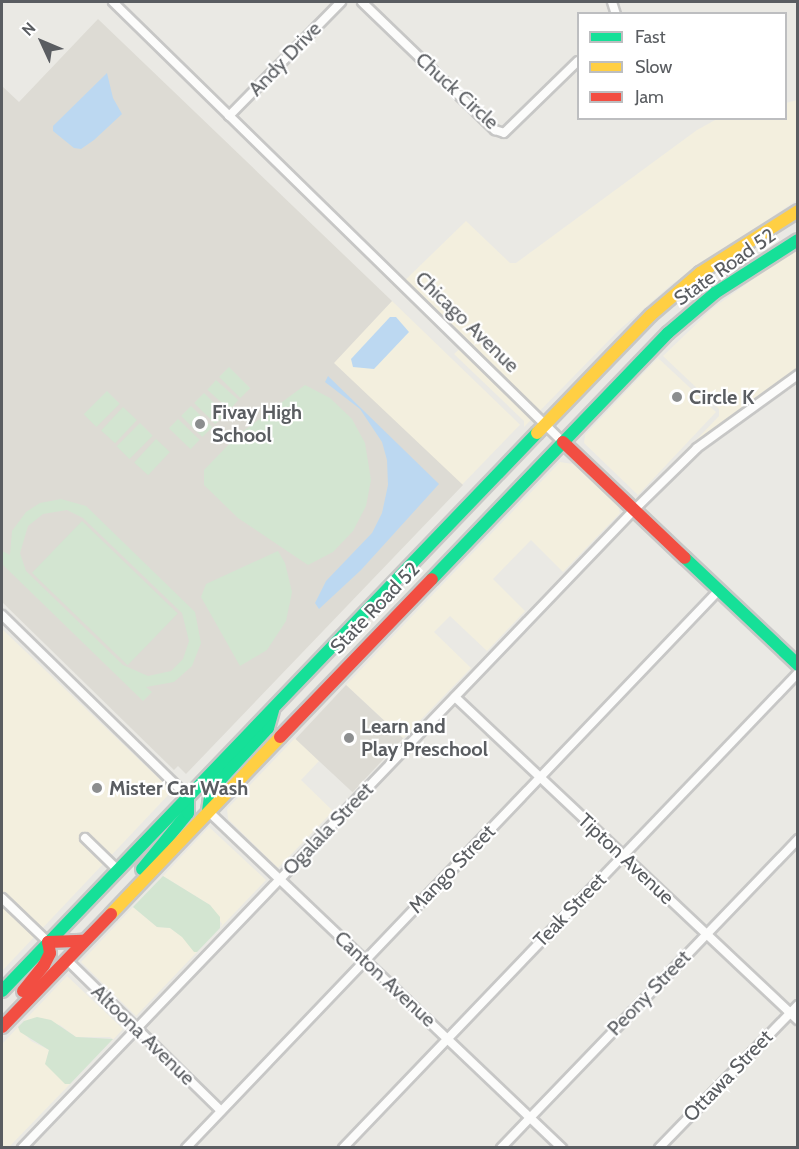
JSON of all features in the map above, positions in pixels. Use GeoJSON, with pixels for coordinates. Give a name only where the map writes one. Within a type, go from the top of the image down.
{"type":"FeatureCollection","features":[{"type":"Feature","properties":{"kind":"main road","name":"State Road 52"},"geometry":{"type":"LineString","coordinates":[[2,991],[651,315],[700,273],[798,212]]}},
{"type":"Feature","properties":{"kind":"main road","name":"State Road 52"},"geometry":{"type":"LineString","coordinates":[[2,1026],[668,333],[715,293],[798,240]]}},
{"type":"Feature","properties":{"kind":"main road","name":"Chicago Avenue"},"geometry":{"type":"LineString","coordinates":[[563,442],[798,665]]}},
{"type":"Feature","properties":{"kind":"main road"},"geometry":{"type":"LineString","coordinates":[[207,811],[207,799],[211,790],[268,728],[274,708]]}},
{"type":"Feature","properties":{"kind":"main road"},"geometry":{"type":"LineString","coordinates":[[117,906],[159,844],[188,813],[188,797]]}},
{"type":"Feature","properties":{"kind":"main road"},"geometry":{"type":"LineString","coordinates":[[2,1026],[9,1008],[44,965],[50,953],[48,942],[83,942]]}},
{"type":"Feature","properties":{"kind":"street","name":"Chicago Avenue"},"geometry":{"type":"LineString","coordinates":[[113,2],[563,442]]}},
{"type":"Feature","properties":{"kind":"street","name":"Andy Drive"},"geometry":{"type":"LineString","coordinates":[[229,117],[341,2]]}},
{"type":"Feature","properties":{"kind":"street","name":"Chuck Circle"},"geometry":{"type":"LineString","coordinates":[[362,2],[495,130],[504,133],[577,62]]}},
{"type":"Feature","properties":{"kind":"street","name":"Ogalala Street"},"geometry":{"type":"LineString","coordinates":[[22,1148],[634,510],[697,448],[798,375]]}},
{"type":"Feature","properties":{"kind":"street","name":"Mango Street"},"geometry":{"type":"LineString","coordinates":[[189,1147],[718,591]]}},
{"type":"Feature","properties":{"kind":"street"},"geometry":{"type":"LineString","coordinates":[[2,615],[188,797]]}},
{"type":"Feature","properties":{"kind":"street","name":"Teak Street"},"geometry":{"type":"LineString","coordinates":[[343,1148],[798,673]]}},
{"type":"Feature","properties":{"kind":"street","name":"Tipton Avenue"},"geometry":{"type":"LineString","coordinates":[[455,697],[798,1020]]}},
{"type":"Feature","properties":{"kind":"street","name":"Canton Avenue"},"geometry":{"type":"LineString","coordinates":[[207,811],[562,1148]]}},
{"type":"Feature","properties":{"kind":"street"},"geometry":{"type":"LineString","coordinates":[[85,838],[118,870]]}},
{"type":"Feature","properties":{"kind":"street","name":"Peony Street"},"geometry":{"type":"LineString","coordinates":[[501,1148],[798,839]]}},
{"type":"Feature","properties":{"kind":"street"},"geometry":{"type":"LineString","coordinates":[[2,898],[48,942]]}},
{"type":"Feature","properties":{"kind":"street","name":"Altoona Avenue"},"geometry":{"type":"LineString","coordinates":[[66,959],[221,1111]]}},
{"type":"Feature","properties":{"kind":"street","name":"Ottawa Street"},"geometry":{"type":"LineString","coordinates":[[659,1148],[798,1005]]}},
{"type":"Feature","properties":{"kind":"shaded area","name":"Fivay High School"},"geometry":{"type":"Polygon","coordinates":[[[98,19],[392,301],[334,363],[463,485],[186,774],[178,766],[174,770],[2,602],[2,86],[19,102],[98,19]]]}},
{"type":"Feature","properties":{"kind":"shaded area"},"geometry":{"type":"Polygon","coordinates":[[[797,100],[797,200],[672,284],[618,331],[524,427],[524,421],[454,354],[466,343],[451,328],[435,326],[397,288],[466,221],[510,263],[516,263],[697,130],[715,120],[787,120],[787,103],[797,100]]]}},
{"type":"Feature","properties":{"kind":"shaded area"},"geometry":{"type":"Polygon","coordinates":[[[797,248],[797,375],[731,416],[641,504],[721,584],[637,507],[635,498],[641,498],[719,416],[719,409],[663,356],[713,308],[797,248]]]}},
{"type":"Feature","properties":{"kind":"shaded area"},"geometry":{"type":"Polygon","coordinates":[[[392,301],[520,425],[461,486],[333,362],[392,301]]]}},
{"type":"Feature","properties":{"kind":"shaded area"},"geometry":{"type":"Polygon","coordinates":[[[658,358],[716,412],[638,495],[584,443],[585,435],[658,358]]]}},
{"type":"Feature","properties":{"kind":"shaded area"},"geometry":{"type":"Polygon","coordinates":[[[560,462],[573,464],[618,506],[620,513],[563,572],[531,540],[493,579],[525,611],[487,651],[450,616],[434,632],[471,668],[403,738],[346,685],[560,462]]]}},
{"type":"Feature","properties":{"kind":"shaded area"},"geometry":{"type":"Polygon","coordinates":[[[2,629],[172,791],[2,971],[2,629]]]}},
{"type":"Feature","properties":{"kind":"shaded area","name":"Learn and Play Preschool"},"geometry":{"type":"Polygon","coordinates":[[[346,685],[403,738],[353,792],[296,739],[346,685]]]}},
{"type":"Feature","properties":{"kind":"shaded area"},"geometry":{"type":"Polygon","coordinates":[[[295,738],[319,761],[301,780],[333,811],[278,868],[228,819],[227,809],[295,738]]]}},
{"type":"Feature","properties":{"kind":"shaded area"},"geometry":{"type":"Polygon","coordinates":[[[209,827],[266,880],[220,928],[222,924],[210,905],[163,876],[209,827]]]}},
{"type":"Feature","properties":{"kind":"shaded area"},"geometry":{"type":"Polygon","coordinates":[[[133,907],[157,927],[170,928],[183,937],[197,952],[136,1016],[81,962],[133,907]]]}},
{"type":"Feature","properties":{"kind":"shaded area"},"geometry":{"type":"Polygon","coordinates":[[[67,976],[123,1029],[110,1043],[113,1039],[110,1037],[76,1037],[60,1025],[24,1021],[67,976]]]}},
{"type":"Feature","properties":{"kind":"shaded area"},"geometry":{"type":"Polygon","coordinates":[[[18,1027],[31,1041],[49,1050],[47,1058],[70,1084],[9,1147],[2,1147],[2,1044],[18,1027]]]}},
{"type":"Feature","properties":{"kind":"green space"},"geometry":{"type":"Polygon","coordinates":[[[229,367],[250,388],[240,398],[219,377],[229,367]]]}},
{"type":"Feature","properties":{"kind":"green space"},"geometry":{"type":"Polygon","coordinates":[[[216,380],[238,400],[230,410],[207,390],[216,380]]]}},
{"type":"Feature","properties":{"kind":"green space"},"geometry":{"type":"Polygon","coordinates":[[[305,385],[330,398],[352,419],[365,443],[371,480],[366,506],[353,531],[333,552],[308,565],[238,518],[204,485],[204,470],[238,435],[305,385]]]}},
{"type":"Feature","properties":{"kind":"green space"},"geometry":{"type":"Polygon","coordinates":[[[107,391],[120,404],[96,427],[84,414],[107,391]]]}},
{"type":"Feature","properties":{"kind":"green space"},"geometry":{"type":"Polygon","coordinates":[[[204,393],[225,414],[215,424],[194,403],[204,393]]]}},
{"type":"Feature","properties":{"kind":"green space"},"geometry":{"type":"Polygon","coordinates":[[[191,406],[212,427],[202,437],[181,416],[191,406]]]}},
{"type":"Feature","properties":{"kind":"green space"},"geometry":{"type":"Polygon","coordinates":[[[123,407],[137,420],[115,443],[101,430],[123,407]]]}},
{"type":"Feature","properties":{"kind":"green space"},"geometry":{"type":"Polygon","coordinates":[[[178,419],[200,440],[191,449],[169,428],[178,419]]]}},
{"type":"Feature","properties":{"kind":"green space"},"geometry":{"type":"Polygon","coordinates":[[[140,423],[153,436],[129,459],[117,446],[140,423]]]}},
{"type":"Feature","properties":{"kind":"green space"},"geometry":{"type":"Polygon","coordinates":[[[156,439],[170,452],[148,475],[134,462],[156,439]]]}},
{"type":"Feature","properties":{"kind":"green space"},"geometry":{"type":"Polygon","coordinates":[[[61,499],[86,506],[195,612],[201,643],[192,666],[174,682],[146,687],[152,692],[143,701],[2,564],[2,551],[10,555],[12,531],[26,512],[40,503],[61,499]],[[67,510],[43,514],[28,526],[20,553],[26,571],[123,665],[148,676],[171,671],[183,659],[189,641],[182,613],[83,518],[67,510]]]}},
{"type":"Feature","properties":{"kind":"green space"},"geometry":{"type":"Polygon","coordinates":[[[82,521],[178,613],[128,665],[32,573],[82,521]]]}},
{"type":"Feature","properties":{"kind":"green space"},"geometry":{"type":"Polygon","coordinates":[[[278,551],[285,563],[292,592],[286,621],[267,650],[240,666],[201,597],[206,584],[278,551]]]}},
{"type":"Feature","properties":{"kind":"green space"},"geometry":{"type":"Polygon","coordinates":[[[163,876],[210,905],[220,917],[220,928],[197,952],[194,952],[182,937],[170,928],[157,927],[133,907],[163,876]]]}},
{"type":"Feature","properties":{"kind":"green space"},"geometry":{"type":"Polygon","coordinates":[[[37,1017],[51,1020],[76,1037],[113,1039],[70,1084],[65,1084],[45,1064],[49,1050],[20,1032],[18,1027],[24,1021],[37,1017]]]}},
{"type":"Feature","properties":{"kind":"water"},"geometry":{"type":"Polygon","coordinates":[[[107,73],[113,98],[122,114],[94,140],[81,149],[74,148],[53,131],[53,126],[107,73]]]}},
{"type":"Feature","properties":{"kind":"water"},"geometry":{"type":"Polygon","coordinates":[[[390,317],[396,317],[409,332],[374,369],[353,367],[351,359],[390,317]]]}},
{"type":"Feature","properties":{"kind":"water"},"geometry":{"type":"Polygon","coordinates":[[[328,376],[439,484],[361,570],[319,609],[315,603],[326,581],[372,533],[382,513],[388,485],[387,460],[382,442],[360,409],[325,382],[328,376]]]}},
{"type":"Feature","properties":{"kind":"traffic: fast"},"geometry":{"type":"LineString","coordinates":[[432,579],[668,333],[715,293],[798,240]]}},
{"type":"Feature","properties":{"kind":"traffic: fast"},"geometry":{"type":"LineString","coordinates":[[2,991],[537,433]]}},
{"type":"Feature","properties":{"kind":"traffic: fast"},"geometry":{"type":"LineString","coordinates":[[685,558],[798,665]]}},
{"type":"Feature","properties":{"kind":"traffic: fast"},"geometry":{"type":"LineString","coordinates":[[208,811],[211,790],[268,728],[273,711]]}},
{"type":"Feature","properties":{"kind":"traffic: fast"},"geometry":{"type":"LineString","coordinates":[[142,869],[188,813],[188,797]]}},
{"type":"Feature","properties":{"kind":"traffic: slow"},"geometry":{"type":"LineString","coordinates":[[537,433],[651,315],[700,273],[798,211]]}},
{"type":"Feature","properties":{"kind":"traffic: slow"},"geometry":{"type":"LineString","coordinates":[[111,914],[280,737]]}},
{"type":"Feature","properties":{"kind":"traffic: jam"},"geometry":{"type":"LineString","coordinates":[[563,442],[685,558]]}},
{"type":"Feature","properties":{"kind":"traffic: jam"},"geometry":{"type":"LineString","coordinates":[[280,737],[432,579]]}},
{"type":"Feature","properties":{"kind":"traffic: jam"},"geometry":{"type":"LineString","coordinates":[[2,1027],[111,914]]}},
{"type":"Feature","properties":{"kind":"traffic: jam"},"geometry":{"type":"LineString","coordinates":[[48,942],[83,941]]}},
{"type":"Feature","properties":{"kind":"traffic: jam"},"geometry":{"type":"LineString","coordinates":[[23,991],[44,965],[50,953],[48,942]]}},
{"type":"Feature","properties":{"kind":"place","name":"Circle K"},"geometry":{"type":"Point","coordinates":[677,397]}},
{"type":"Feature","properties":{"kind":"place","name":"Fivay High School"},"geometry":{"type":"Point","coordinates":[200,424]}},
{"type":"Feature","properties":{"kind":"place","name":"Learn and Play Preschool"},"geometry":{"type":"Point","coordinates":[349,738]}},
{"type":"Feature","properties":{"kind":"place","name":"Mister Car Wash"},"geometry":{"type":"Point","coordinates":[97,788]}}]}
